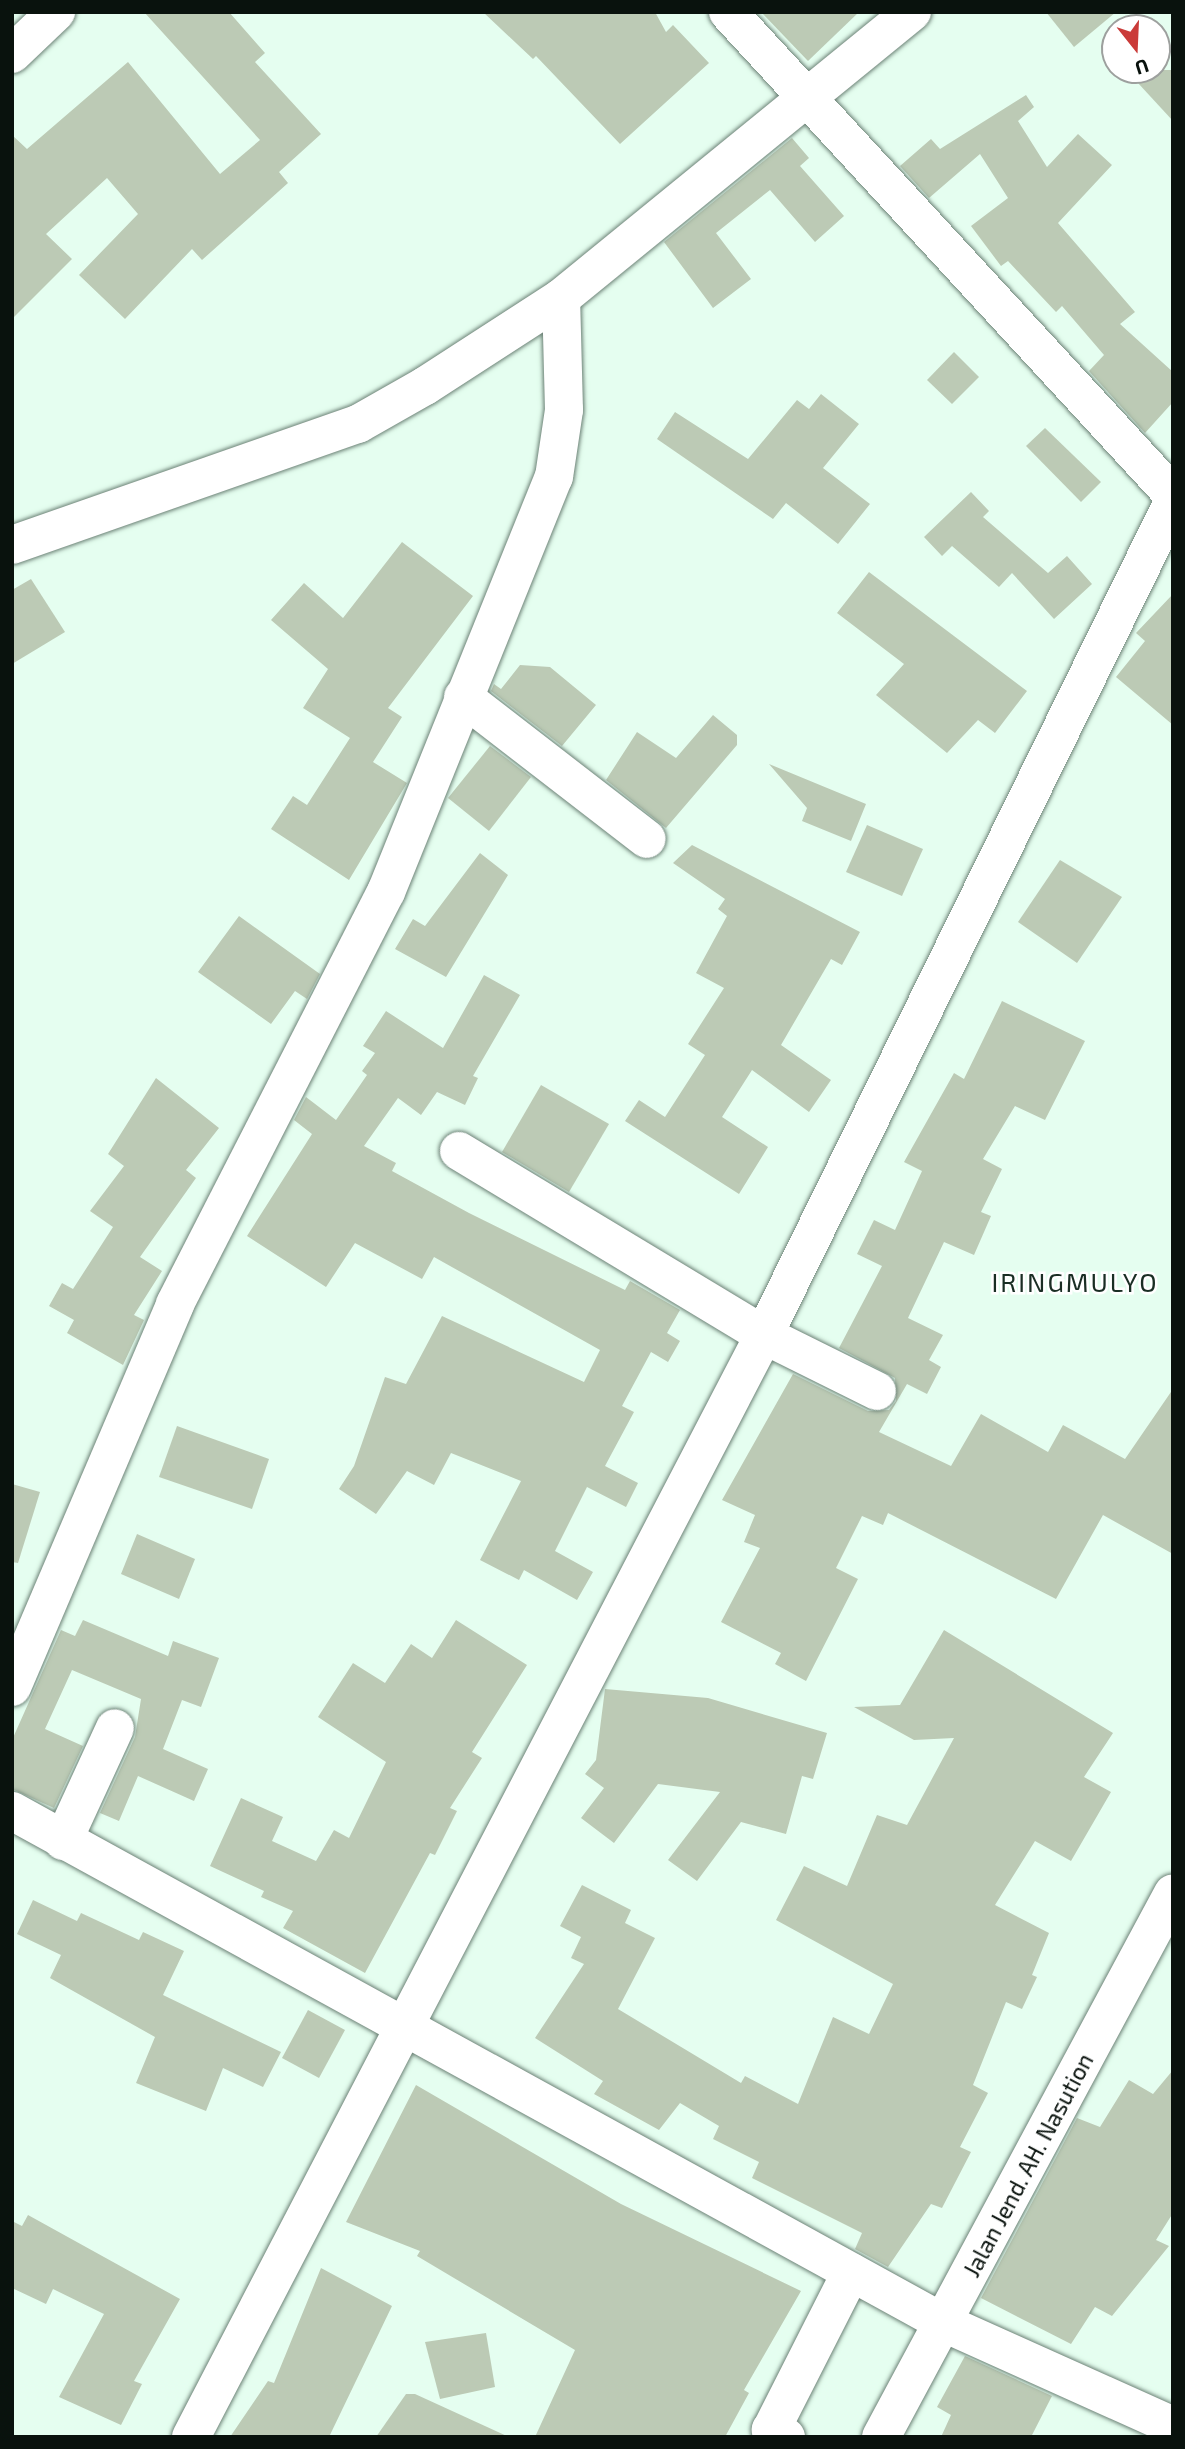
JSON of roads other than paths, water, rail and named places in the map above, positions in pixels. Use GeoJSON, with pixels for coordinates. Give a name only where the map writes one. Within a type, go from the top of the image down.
{"type":"FeatureCollection","features":[{"type":"Feature","properties":{"kind":"main road"},"geometry":{"type":"LineString","coordinates":[[12,54],[57,12]]}},
{"type":"Feature","properties":{"kind":"main road"},"geometry":{"type":"LineString","coordinates":[[728,12],[812,98],[1173,495]]}},
{"type":"Feature","properties":{"kind":"main road"},"geometry":{"type":"LineString","coordinates":[[12,545],[358,424],[561,298],[812,98],[912,12]]}},
{"type":"Feature","properties":{"kind":"main road"},"geometry":{"type":"LineString","coordinates":[[12,1688],[175,1304],[386,892],[562,453],[561,298]]}},
{"type":"Feature","properties":{"kind":"main road"},"geometry":{"type":"LineString","coordinates":[[191,2437],[764,1335],[1173,502]]}},
{"type":"Feature","properties":{"kind":"main road"},"geometry":{"type":"LineString","coordinates":[[463,697],[647,839]]}},
{"type":"Feature","properties":{"kind":"main road"},"geometry":{"type":"LineString","coordinates":[[459,1151],[764,1335],[877,1391]]}},
{"type":"Feature","properties":{"kind":"main road"},"geometry":{"type":"LineString","coordinates":[[63,1840],[115,1728]]}},
{"type":"Feature","properties":{"kind":"main road"},"geometry":{"type":"LineString","coordinates":[[12,1811],[944,2323],[1173,2426]]}},
{"type":"Feature","properties":{"kind":"main road","name":"Jalan Jend. AH. Nasution"},"geometry":{"type":"LineString","coordinates":[[881,2437],[1173,1893]]}},
{"type":"Feature","properties":{"kind":"main road"},"geometry":{"type":"LineString","coordinates":[[775,2434],[851,2272]]}},
{"type":"Feature","properties":{"kind":"district","name":"IRINGMULYO"},"geometry":{"type":"Point","coordinates":[1075,1282]}}]}
